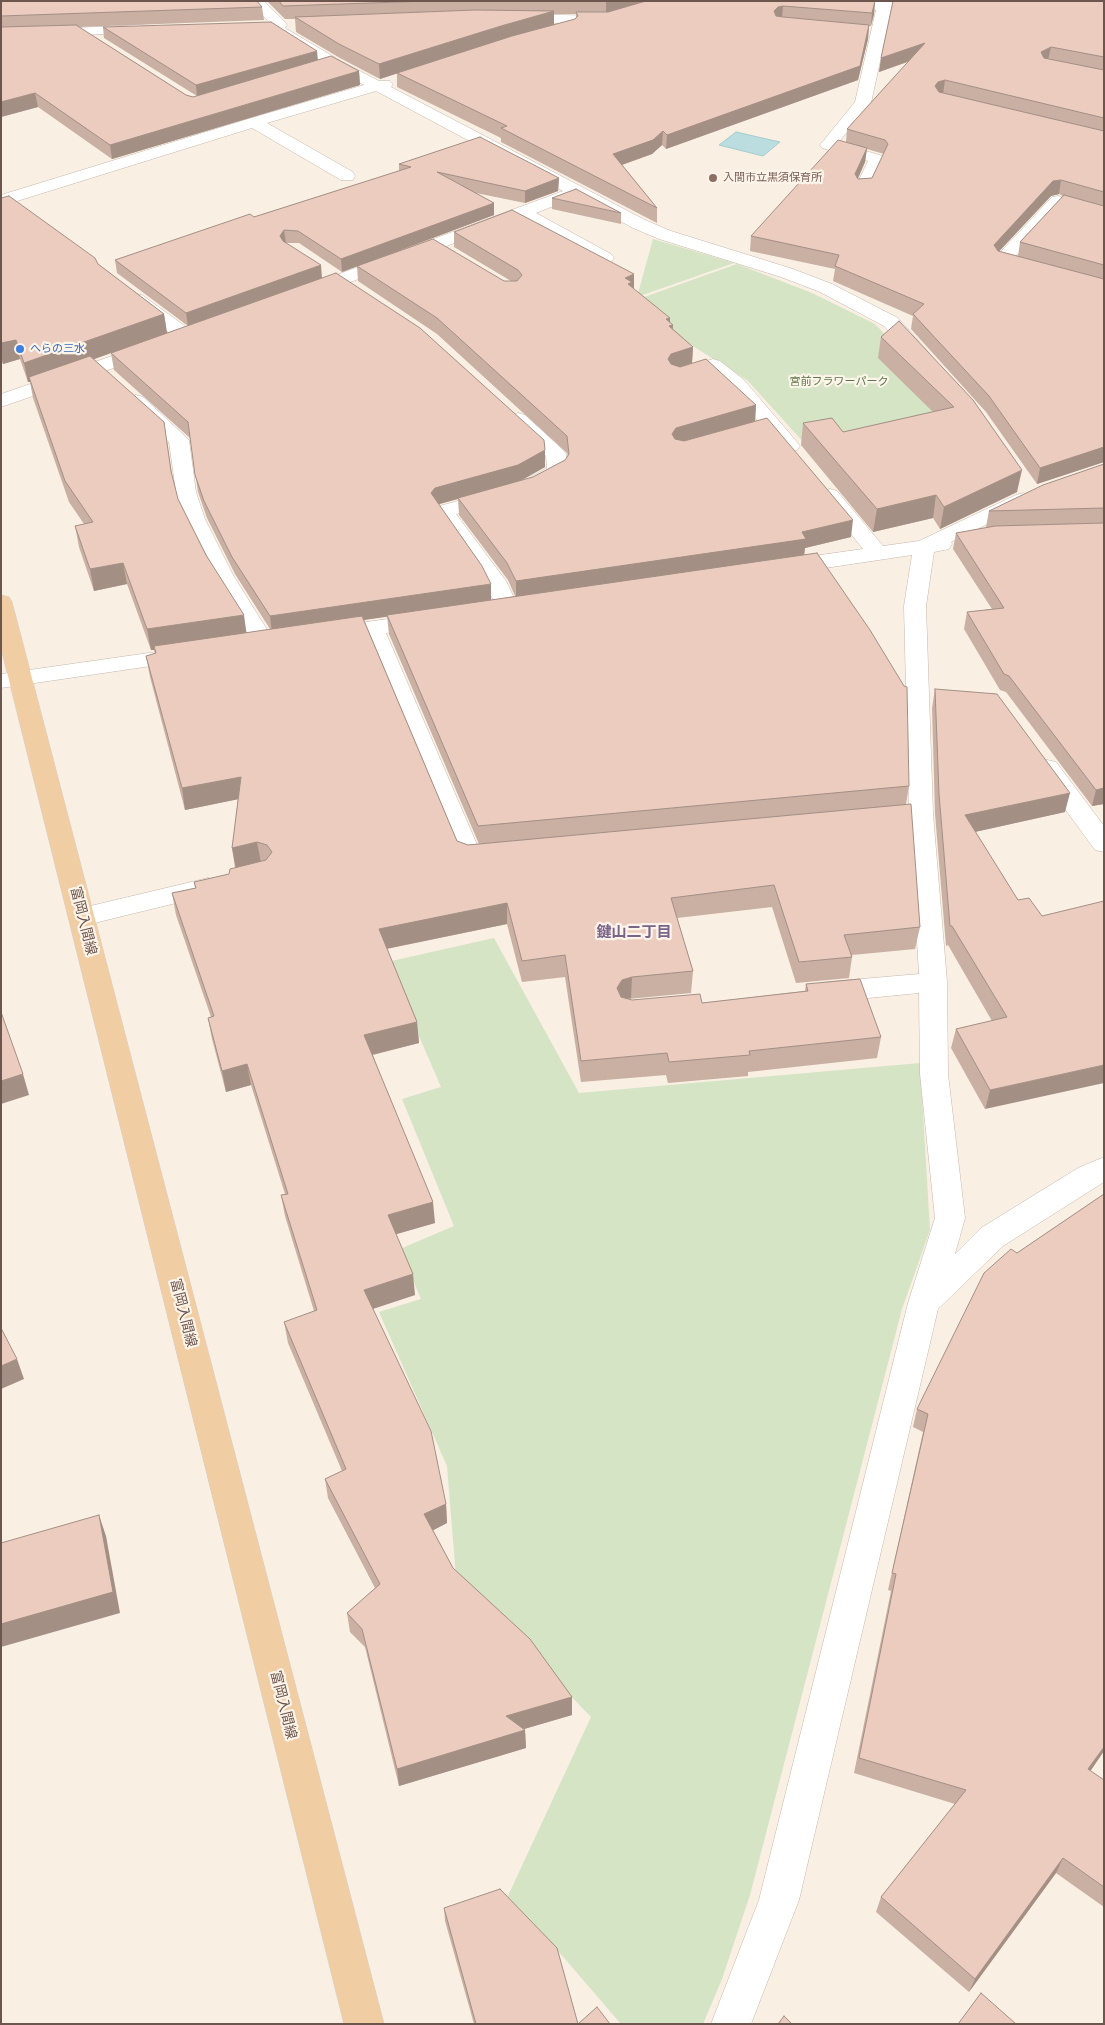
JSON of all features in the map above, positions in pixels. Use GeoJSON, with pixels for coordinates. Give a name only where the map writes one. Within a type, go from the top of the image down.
{"type":"FeatureCollection","features":[{"type":"Feature","properties":{"kind":"main road","name":"富岡入間線"},"geometry":{"type":"LineString","coordinates":[[1,602],[11,680],[82,917],[364,2024]]}},
{"type":"Feature","properties":{"kind":"street"},"geometry":{"type":"LineString","coordinates":[[256,1],[288,35],[334,63],[639,224],[665,235],[787,273],[826,288],[891,322],[934,368]]}},
{"type":"Feature","properties":{"kind":"street"},"geometry":{"type":"LineString","coordinates":[[633,1],[648,9]]}},
{"type":"Feature","properties":{"kind":"street"},"geometry":{"type":"LineString","coordinates":[[504,18],[585,18],[607,20],[669,1]]}},
{"type":"Feature","properties":{"kind":"street"},"geometry":{"type":"LineString","coordinates":[[803,1],[884,8],[940,10]]}},
{"type":"Feature","properties":{"kind":"street"},"geometry":{"type":"LineString","coordinates":[[541,6],[564,18]]}},
{"type":"Feature","properties":{"kind":"street"},"geometry":{"type":"LineString","coordinates":[[863,188],[877,159],[828,145],[863,103],[884,8]]}},
{"type":"Feature","properties":{"kind":"street"},"geometry":{"type":"LineString","coordinates":[[551,33],[577,26],[585,18]]}},
{"type":"Feature","properties":{"kind":"street"},"geometry":{"type":"LineString","coordinates":[[256,26],[299,24]]}},
{"type":"Feature","properties":{"kind":"street"},"geometry":{"type":"LineString","coordinates":[[1,35],[158,29]]}},
{"type":"Feature","properties":{"kind":"street"},"geometry":{"type":"LineString","coordinates":[[80,31],[105,47]]}},
{"type":"Feature","properties":{"kind":"street"},"geometry":{"type":"LineString","coordinates":[[859,32],[879,33]]}},
{"type":"Feature","properties":{"kind":"street"},"geometry":{"type":"LineString","coordinates":[[315,68],[334,63]]}},
{"type":"Feature","properties":{"kind":"street"},"geometry":{"type":"LineString","coordinates":[[1,201],[254,122],[398,80]]}},
{"type":"Feature","properties":{"kind":"street"},"geometry":{"type":"LineString","coordinates":[[254,122],[347,176]]}},
{"type":"Feature","properties":{"kind":"street"},"geometry":{"type":"LineString","coordinates":[[296,296],[436,246],[578,191]]}},
{"type":"Feature","properties":{"kind":"street"},"geometry":{"type":"LineString","coordinates":[[1104,215],[1058,201],[1002,260],[1104,288]]}},
{"type":"Feature","properties":{"kind":"street"},"geometry":{"type":"LineString","coordinates":[[524,213],[605,258]]}},
{"type":"Feature","properties":{"kind":"street"},"geometry":{"type":"LineString","coordinates":[[436,246],[452,256]]}},
{"type":"Feature","properties":{"kind":"street"},"geometry":{"type":"LineString","coordinates":[[1,401],[111,379],[164,344],[194,333],[124,290]]}},
{"type":"Feature","properties":{"kind":"street"},"geometry":{"type":"LineString","coordinates":[[679,375],[713,365],[737,384],[762,427],[800,458]]}},
{"type":"Feature","properties":{"kind":"street"},"geometry":{"type":"LineString","coordinates":[[111,379],[179,440],[186,492],[194,519],[222,575],[265,644]]}},
{"type":"Feature","properties":{"kind":"street"},"geometry":{"type":"LineString","coordinates":[[507,410],[556,454],[556,471],[526,488],[443,511],[495,582],[508,608]]}},
{"type":"Feature","properties":{"kind":"street"},"geometry":{"type":"LineString","coordinates":[[818,480],[878,554]]}},
{"type":"Feature","properties":{"kind":"street"},"geometry":{"type":"LineString","coordinates":[[924,546],[1031,489]]}},
{"type":"Feature","properties":{"kind":"street"},"geometry":{"type":"LineString","coordinates":[[761,570],[878,554],[992,534]]}},
{"type":"Feature","properties":{"kind":"street"},"geometry":{"type":"LineString","coordinates":[[731,2024],[779,1900],[924,1303],[950,1218],[934,1074],[933,982],[911,815],[928,695],[915,606],[924,546]]}},
{"type":"Feature","properties":{"kind":"street"},"geometry":{"type":"LineString","coordinates":[[314,637],[441,618]]}},
{"type":"Feature","properties":{"kind":"street"},"geometry":{"type":"LineString","coordinates":[[373,628],[469,856],[518,851]]}},
{"type":"Feature","properties":{"kind":"street"},"geometry":{"type":"LineString","coordinates":[[11,680],[208,652]]}},
{"type":"Feature","properties":{"kind":"street"},"geometry":{"type":"LineString","coordinates":[[1035,752],[1104,844]]}},
{"type":"Feature","properties":{"kind":"street"},"geometry":{"type":"LineString","coordinates":[[82,917],[232,881]]}},
{"type":"Feature","properties":{"kind":"street"},"geometry":{"type":"LineString","coordinates":[[806,994],[933,982]]}},
{"type":"Feature","properties":{"kind":"street"},"geometry":{"type":"LineString","coordinates":[[924,1303],[992,1237],[1088,1176],[1104,1169]]}},
{"type":"Feature","properties":{"kind":"green space"},"geometry":{"type":"Polygon","coordinates":[[[653,239],[734,263],[637,297],[653,239]]]}},
{"type":"Feature","properties":{"kind":"green space","name":"宮前フラワーパーク"},"geometry":{"type":"Polygon","coordinates":[[[737,264],[812,293],[875,324],[965,426],[816,456],[748,381],[685,341],[633,301],[737,264]]]}},
{"type":"Feature","properties":{"kind":"green space"},"geometry":{"type":"Polygon","coordinates":[[[494,938],[579,1093],[920,1063],[930,1230],[902,1309],[750,1895],[722,1979],[703,2024],[621,2024],[559,1952],[507,1898],[591,1717],[456,1577],[447,1466],[379,1312],[421,1299],[400,1249],[454,1226],[402,1099],[441,1087],[387,962],[494,938]]]}},
{"type":"Feature","properties":{"kind":"water"},"geometry":{"type":"Polygon","coordinates":[[[736,132],[780,142],[763,156],[719,145],[736,132]]]}},
{"type":"Feature","properties":{"kind":"building"},"geometry":{"type":"Polygon","coordinates":[[[1,1],[257,1],[262,7],[1,16],[1,1]]]}},
{"type":"Feature","properties":{"kind":"building"},"geometry":{"type":"Polygon","coordinates":[[[279,1],[428,1],[283,6],[279,1]]]}},
{"type":"Feature","properties":{"kind":"building"},"geometry":{"type":"Polygon","coordinates":[[[646,1],[875,1],[872,13],[783,6],[778,7],[774,11],[776,16],[869,25],[860,66],[667,135],[663,131],[653,140],[613,154],[657,208],[501,128],[507,126],[397,73],[512,36],[575,19],[578,16],[576,12],[608,12],[646,1]]]}},
{"type":"Feature","properties":{"kind":"building"},"geometry":{"type":"Polygon","coordinates":[[[893,1],[1104,1],[1104,57],[1051,47],[1041,52],[1044,58],[1104,70],[1104,118],[945,80],[938,82],[935,86],[939,92],[1104,131],[1104,192],[1061,180],[1053,181],[994,245],[998,251],[1104,279],[1104,447],[1040,468],[989,396],[913,314],[924,304],[835,266],[839,255],[751,236],[838,140],[867,148],[855,174],[858,179],[872,178],[888,144],[885,140],[847,129],[925,43],[881,58],[893,1]]]}},
{"type":"Feature","properties":{"kind":"building"},"geometry":{"type":"Polygon","coordinates":[[[475,10],[554,11],[379,64],[339,44],[295,17],[475,10]]]}},
{"type":"Feature","properties":{"kind":"building"},"geometry":{"type":"Polygon","coordinates":[[[271,22],[317,51],[196,85],[103,27],[271,22]]]}},
{"type":"Feature","properties":{"kind":"building"},"geometry":{"type":"Polygon","coordinates":[[[76,25],[186,95],[193,97],[331,56],[359,71],[110,145],[35,93],[1,102],[1,27],[76,25]]]}},
{"type":"Feature","properties":{"kind":"building"},"geometry":{"type":"Polygon","coordinates":[[[480,137],[559,178],[525,191],[437,172],[494,203],[341,259],[298,231],[284,230],[280,236],[283,241],[321,265],[186,313],[115,260],[250,214],[254,217],[411,167],[399,164],[480,137]]]}},
{"type":"Feature","properties":{"kind":"building"},"geometry":{"type":"Polygon","coordinates":[[[576,189],[621,213],[552,198],[576,189]]]}},
{"type":"Feature","properties":{"kind":"building"},"geometry":{"type":"Polygon","coordinates":[[[1064,195],[1104,206],[1104,265],[1020,242],[1064,195]]]}},
{"type":"Feature","properties":{"kind":"building"},"geometry":{"type":"Polygon","coordinates":[[[9,196],[95,258],[98,264],[164,314],[24,363],[16,340],[1,343],[1,198],[9,196]]]}},
{"type":"Feature","properties":{"kind":"building"},"geometry":{"type":"Polygon","coordinates":[[[512,210],[634,274],[625,278],[632,282],[628,284],[670,318],[666,319],[673,325],[669,326],[693,347],[671,354],[668,359],[671,364],[680,367],[706,359],[756,405],[676,428],[672,434],[675,439],[684,441],[767,418],[853,520],[802,532],[806,539],[516,581],[507,563],[458,498],[533,477],[565,460],[569,454],[567,436],[437,318],[357,266],[433,239],[504,281],[517,281],[522,275],[518,270],[454,232],[512,210]]]}},
{"type":"Feature","properties":{"kind":"building"},"geometry":{"type":"Polygon","coordinates":[[[336,273],[420,328],[544,440],[545,450],[518,465],[435,488],[431,493],[482,566],[491,584],[270,616],[232,557],[204,501],[195,475],[188,422],[111,353],[336,273]]]}},
{"type":"Feature","properties":{"kind":"building"},"geometry":{"type":"Polygon","coordinates":[[[899,321],[973,400],[1022,470],[944,507],[936,495],[877,509],[803,423],[832,418],[843,432],[954,407],[881,337],[899,321]]]}},
{"type":"Feature","properties":{"kind":"building"},"geometry":{"type":"Polygon","coordinates":[[[90,356],[164,422],[171,471],[178,499],[206,555],[244,615],[147,629],[123,563],[90,569],[75,526],[93,522],[65,481],[29,377],[90,356]]]}},
{"type":"Feature","properties":{"kind":"building"},"geometry":{"type":"Polygon","coordinates":[[[1104,464],[1104,508],[989,511],[1043,485],[1104,464]]]}},
{"type":"Feature","properties":{"kind":"building"},"geometry":{"type":"Polygon","coordinates":[[[1104,523],[1104,788],[1096,790],[1009,676],[1004,674],[967,612],[1004,608],[956,533],[995,526],[1104,523]]]}},
{"type":"Feature","properties":{"kind":"building"},"geometry":{"type":"Polygon","coordinates":[[[817,553],[870,630],[904,686],[907,687],[909,786],[478,826],[387,615],[817,553]]]}},
{"type":"Feature","properties":{"kind":"building"},"geometry":{"type":"Polygon","coordinates":[[[362,616],[457,841],[468,845],[911,804],[920,927],[844,935],[852,957],[799,962],[774,885],[671,898],[693,971],[632,977],[622,980],[617,988],[621,997],[632,1000],[700,994],[702,1003],[808,991],[806,984],[860,979],[881,1037],[749,1051],[750,1055],[669,1062],[667,1053],[581,1061],[565,955],[522,961],[507,903],[379,929],[417,1022],[364,1035],[433,1202],[388,1215],[413,1274],[364,1290],[431,1431],[446,1504],[424,1514],[453,1568],[530,1639],[572,1697],[506,1716],[525,1730],[397,1769],[362,1629],[347,1613],[380,1584],[325,1479],[346,1469],[284,1322],[317,1310],[281,1195],[288,1194],[247,1064],[222,1071],[208,1018],[214,1016],[172,893],[196,888],[194,882],[229,874],[230,869],[266,860],[272,852],[267,845],[257,842],[232,848],[241,777],[182,788],[146,656],[156,653],[154,646],[362,616]]]}},
{"type":"Feature","properties":{"kind":"building"},"geometry":{"type":"Polygon","coordinates":[[[935,689],[997,694],[1070,793],[965,815],[1018,900],[1029,898],[1042,916],[1104,901],[1104,1065],[990,1090],[956,1029],[1007,1017],[952,926],[950,926],[939,794],[935,689]]]}},
{"type":"Feature","properties":{"kind":"building"},"geometry":{"type":"Polygon","coordinates":[[[1,1012],[23,1074],[1,1081],[1,1012]]]}},
{"type":"Feature","properties":{"kind":"building"},"geometry":{"type":"Polygon","coordinates":[[[1104,1194],[1104,1747],[1088,1769],[1104,1780],[1104,1887],[1063,1858],[975,1979],[881,1897],[966,1790],[859,1758],[896,1574],[892,1573],[928,1414],[917,1409],[984,1273],[1011,1249],[1017,1253],[1104,1194]]]}},
{"type":"Feature","properties":{"kind":"building"},"geometry":{"type":"Polygon","coordinates":[[[1,1328],[17,1359],[1,1366],[1,1328]]]}},
{"type":"Feature","properties":{"kind":"building"},"geometry":{"type":"Polygon","coordinates":[[[99,1515],[113,1592],[1,1624],[1,1543],[99,1515]]]}},
{"type":"Feature","properties":{"kind":"building"},"geometry":{"type":"Polygon","coordinates":[[[500,1889],[557,1948],[578,2024],[476,2024],[444,1908],[500,1889]]]}},
{"type":"Feature","properties":{"kind":"building"},"geometry":{"type":"Polygon","coordinates":[[[981,1993],[1016,2024],[958,2024],[981,1993]]]}},
{"type":"Feature","properties":{"kind":"building"},"geometry":{"type":"Polygon","coordinates":[[[597,2007],[610,2024],[578,2024],[597,2007]]]}},
{"type":"Feature","properties":{"kind":"building"},"geometry":{"type":"Polygon","coordinates":[[[784,2016],[792,2024],[778,2024],[784,2016]]]}},
{"type":"Feature","properties":{"kind":"place","name":"入間市立黒須保育所"},"geometry":{"type":"Point","coordinates":[713,178]}},
{"type":"Feature","properties":{"kind":"place","name":"へらの三水"},"geometry":{"type":"Point","coordinates":[20,349]}},
{"type":"Feature","properties":{"kind":"district","name":"鍵山二丁目"},"geometry":{"type":"Point","coordinates":[634,933]}}]}
